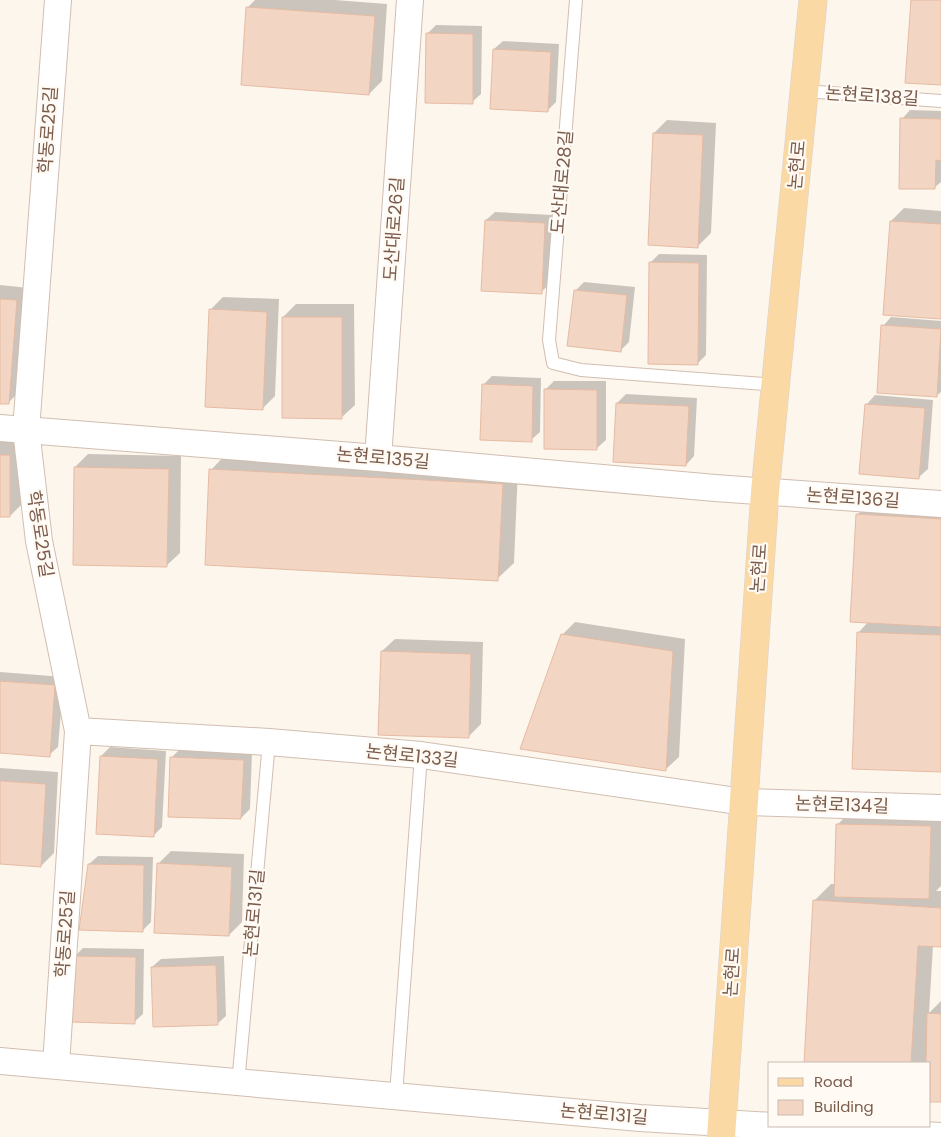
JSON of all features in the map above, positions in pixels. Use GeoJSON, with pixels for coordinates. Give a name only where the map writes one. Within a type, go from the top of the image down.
{"type":"FeatureCollection","features":[{"type":"Feature","properties":{"kind":"main road","name":"논현로"},"geometry":{"type":"LineString","coordinates":[[721,1130],[765,492],[813,0]]}},
{"type":"Feature","properties":{"kind":"street","name":"학동로25길"},"geometry":{"type":"LineString","coordinates":[[56,1065],[78,731],[39,541],[26,430],[58,0]]}},
{"type":"Feature","properties":{"kind":"street","name":"도산대로26길"},"geometry":{"type":"LineString","coordinates":[[378,458],[410,0]]}},
{"type":"Feature","properties":{"kind":"street","name":"논현로135길"},"geometry":{"type":"LineString","coordinates":[[0,428],[378,458],[765,492]]}},
{"type":"Feature","properties":{"kind":"street","name":"논현로136길"},"geometry":{"type":"LineString","coordinates":[[765,492],[941,504]]}},
{"type":"Feature","properties":{"kind":"street","name":"논현로133길"},"geometry":{"type":"LineString","coordinates":[[78,731],[269,742],[421,755],[744,802]]}},
{"type":"Feature","properties":{"kind":"street","name":"논현로134길"},"geometry":{"type":"LineString","coordinates":[[744,802],[941,808]]}},
{"type":"Feature","properties":{"kind":"street","name":"논현로131길"},"geometry":{"type":"LineString","coordinates":[[0,1061],[238,1084],[396,1095],[721,1130],[941,1136]]}},
{"type":"Feature","properties":{"kind":"lane","name":"도산대로28길"},"geometry":{"type":"LineString","coordinates":[[576,0],[549,340],[553,363],[581,370],[776,385]]}},
{"type":"Feature","properties":{"kind":"lane","name":"논현로138길"},"geometry":{"type":"LineString","coordinates":[[804,91],[941,101]]}},
{"type":"Feature","properties":{"kind":"lane","name":"논현로131길"},"geometry":{"type":"LineString","coordinates":[[238,1084],[269,742]]}},
{"type":"Feature","properties":{"kind":"lane"},"geometry":{"type":"LineString","coordinates":[[396,1095],[421,755]]}},
{"type":"Feature","properties":{"kind":"building"},"geometry":{"type":"Polygon","coordinates":[[[911,0],[941,0],[941,85],[905,83],[911,0]]]}},
{"type":"Feature","properties":{"kind":"building"},"geometry":{"type":"Polygon","coordinates":[[[246,7],[375,16],[369,95],[241,85],[246,7]]]}},
{"type":"Feature","properties":{"kind":"building"},"geometry":{"type":"Polygon","coordinates":[[[426,33],[473,34],[473,104],[425,103],[426,33]]]}},
{"type":"Feature","properties":{"kind":"building"},"geometry":{"type":"Polygon","coordinates":[[[493,49],[551,52],[548,112],[490,109],[493,49]]]}},
{"type":"Feature","properties":{"kind":"building"},"geometry":{"type":"Polygon","coordinates":[[[900,118],[941,119],[941,161],[936,160],[935,189],[899,189],[900,118]]]}},
{"type":"Feature","properties":{"kind":"building"},"geometry":{"type":"Polygon","coordinates":[[[653,133],[703,135],[698,248],[648,245],[653,133]]]}},
{"type":"Feature","properties":{"kind":"building"},"geometry":{"type":"Polygon","coordinates":[[[485,220],[545,223],[542,294],[481,291],[485,220]]]}},
{"type":"Feature","properties":{"kind":"building"},"geometry":{"type":"Polygon","coordinates":[[[890,221],[941,224],[941,319],[883,315],[890,221]]]}},
{"type":"Feature","properties":{"kind":"building"},"geometry":{"type":"Polygon","coordinates":[[[649,262],[699,263],[698,365],[648,364],[649,262]]]}},
{"type":"Feature","properties":{"kind":"building"},"geometry":{"type":"Polygon","coordinates":[[[574,290],[627,295],[621,352],[567,346],[574,290]]]}},
{"type":"Feature","properties":{"kind":"building"},"geometry":{"type":"Polygon","coordinates":[[[0,299],[17,300],[9,404],[0,404],[0,299]]]}},
{"type":"Feature","properties":{"kind":"building"},"geometry":{"type":"Polygon","coordinates":[[[209,309],[267,312],[263,410],[205,407],[209,309]]]}},
{"type":"Feature","properties":{"kind":"building"},"geometry":{"type":"Polygon","coordinates":[[[282,317],[342,317],[342,419],[282,418],[282,317]]]}},
{"type":"Feature","properties":{"kind":"building"},"geometry":{"type":"Polygon","coordinates":[[[881,325],[941,329],[937,397],[877,393],[881,325]]]}},
{"type":"Feature","properties":{"kind":"building"},"geometry":{"type":"Polygon","coordinates":[[[482,384],[533,386],[532,442],[480,440],[482,384]]]}},
{"type":"Feature","properties":{"kind":"building"},"geometry":{"type":"Polygon","coordinates":[[[544,389],[597,390],[597,450],[544,449],[544,389]]]}},
{"type":"Feature","properties":{"kind":"building"},"geometry":{"type":"Polygon","coordinates":[[[616,403],[689,406],[686,466],[613,462],[616,403]]]}},
{"type":"Feature","properties":{"kind":"building"},"geometry":{"type":"Polygon","coordinates":[[[865,404],[925,408],[919,479],[859,474],[865,404]]]}},
{"type":"Feature","properties":{"kind":"building"},"geometry":{"type":"Polygon","coordinates":[[[0,455],[10,455],[10,517],[0,517],[0,455]]]}},
{"type":"Feature","properties":{"kind":"building"},"geometry":{"type":"Polygon","coordinates":[[[74,467],[169,469],[167,567],[73,565],[74,467]]]}},
{"type":"Feature","properties":{"kind":"building"},"geometry":{"type":"Polygon","coordinates":[[[209,469],[503,484],[498,581],[205,565],[209,469]]]}},
{"type":"Feature","properties":{"kind":"building"},"geometry":{"type":"Polygon","coordinates":[[[856,514],[941,519],[941,627],[850,622],[856,514]]]}},
{"type":"Feature","properties":{"kind":"building"},"geometry":{"type":"Polygon","coordinates":[[[857,632],[941,635],[941,772],[852,769],[857,632]]]}},
{"type":"Feature","properties":{"kind":"building"},"geometry":{"type":"Polygon","coordinates":[[[561,634],[673,651],[666,771],[520,749],[561,634]]]}},
{"type":"Feature","properties":{"kind":"building"},"geometry":{"type":"Polygon","coordinates":[[[381,651],[471,654],[469,738],[378,735],[381,651]]]}},
{"type":"Feature","properties":{"kind":"building"},"geometry":{"type":"Polygon","coordinates":[[[0,681],[55,685],[50,757],[0,753],[0,681]]]}},
{"type":"Feature","properties":{"kind":"building"},"geometry":{"type":"Polygon","coordinates":[[[100,756],[158,759],[154,837],[96,834],[100,756]]]}},
{"type":"Feature","properties":{"kind":"building"},"geometry":{"type":"Polygon","coordinates":[[[170,757],[244,760],[241,819],[168,817],[170,757]]]}},
{"type":"Feature","properties":{"kind":"building"},"geometry":{"type":"Polygon","coordinates":[[[0,781],[46,784],[41,867],[0,864],[0,781]]]}},
{"type":"Feature","properties":{"kind":"building"},"geometry":{"type":"Polygon","coordinates":[[[836,824],[931,826],[929,899],[834,897],[836,824]]]}},
{"type":"Feature","properties":{"kind":"building"},"geometry":{"type":"Polygon","coordinates":[[[157,863],[232,867],[229,936],[154,933],[157,863]]]}},
{"type":"Feature","properties":{"kind":"building"},"geometry":{"type":"Polygon","coordinates":[[[88,864],[144,865],[143,932],[79,930],[88,864]]]}},
{"type":"Feature","properties":{"kind":"building"},"geometry":{"type":"Polygon","coordinates":[[[813,900],[941,908],[941,947],[918,946],[911,1062],[804,1062],[813,900]]]}},
{"type":"Feature","properties":{"kind":"building"},"geometry":{"type":"Polygon","coordinates":[[[73,956],[136,957],[135,1024],[72,1022],[73,956]]]}},
{"type":"Feature","properties":{"kind":"building"},"geometry":{"type":"Polygon","coordinates":[[[216,965],[218,1025],[153,1027],[151,967],[216,965]]]}},
{"type":"Feature","properties":{"kind":"building"},"geometry":{"type":"Polygon","coordinates":[[[927,1013],[941,1014],[941,1102],[931,1102],[931,1062],[926,1062],[927,1013]]]}}]}
